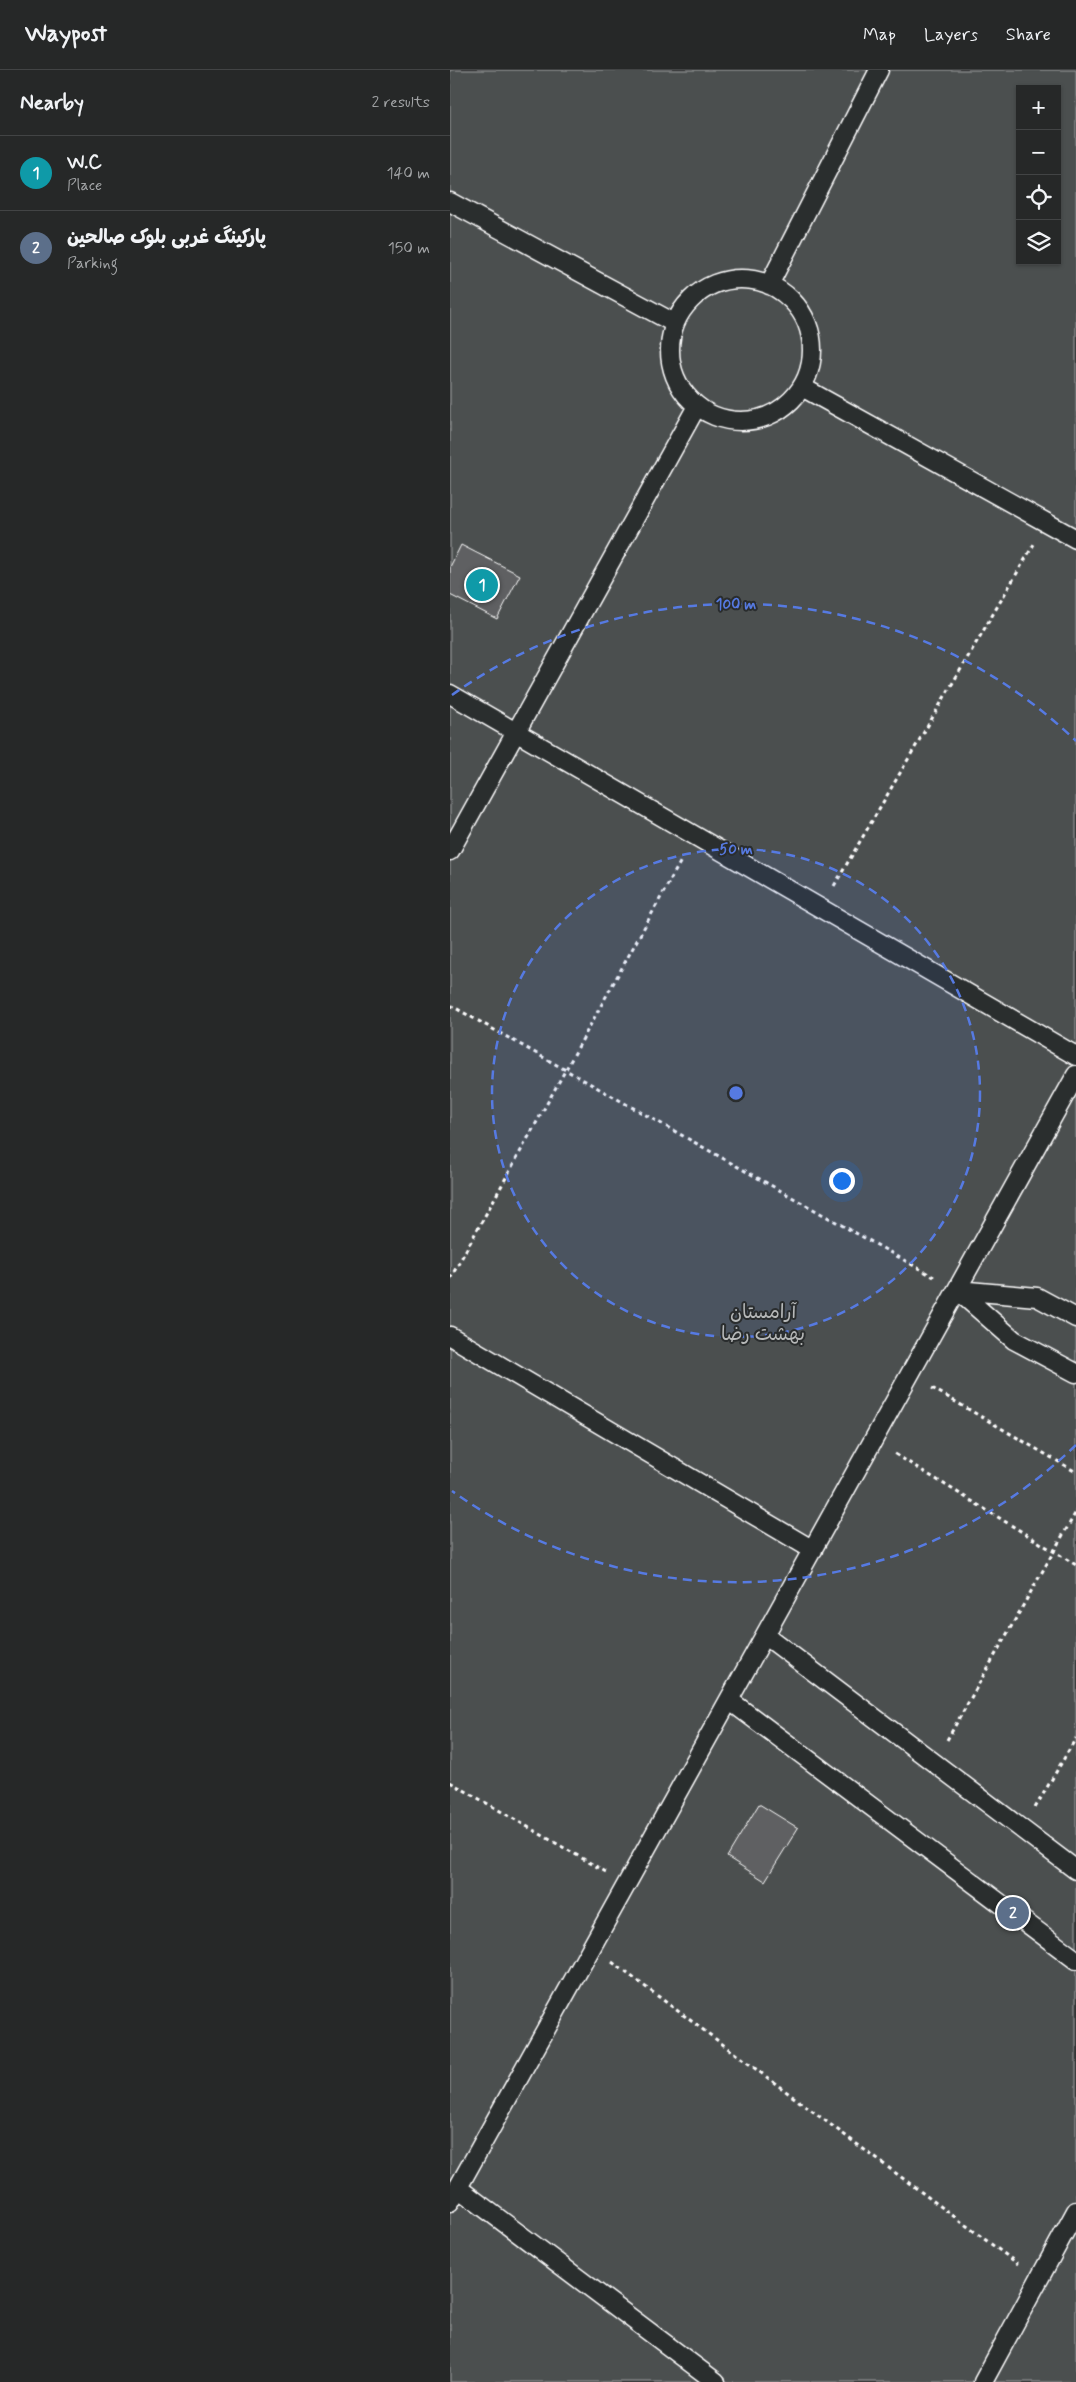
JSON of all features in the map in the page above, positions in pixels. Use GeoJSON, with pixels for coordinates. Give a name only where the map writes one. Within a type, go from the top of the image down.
{"type":"FeatureCollection","features":[{"type":"Feature","properties":{"kind":"lane"},"geometry":{"type":"LineString","coordinates":[[769,285],[880,70]]}},
{"type":"Feature","properties":{"kind":"lane"},"geometry":{"type":"LineString","coordinates":[[450,202],[674,323]]}},
{"type":"Feature","properties":{"kind":"lane"},"geometry":{"type":"LineString","coordinates":[[747,279],[769,285],[789,298],[804,317],[811,340],[811,364],[802,387],[787,405],[766,417],[742,421],[718,418],[697,406],[682,389],[672,368],[670,346],[674,323],[686,304],[703,289],[724,280],[747,279]]}},
{"type":"Feature","properties":{"kind":"lane"},"geometry":{"type":"LineString","coordinates":[[802,387],[1076,539]]}},
{"type":"Feature","properties":{"kind":"lane"},"geometry":{"type":"LineString","coordinates":[[450,851],[697,406]]}},
{"type":"Feature","properties":{"kind":"lane"},"geometry":{"type":"LineString","coordinates":[[450,694],[1076,1056]]}},
{"type":"Feature","properties":{"kind":"lane"},"geometry":{"type":"LineString","coordinates":[[716,2382],[454,2195],[1076,1076]]}},
{"type":"Feature","properties":{"kind":"lane"},"geometry":{"type":"LineString","coordinates":[[957,1290],[1036,1296],[1076,1318]]}},
{"type":"Feature","properties":{"kind":"lane"},"geometry":{"type":"LineString","coordinates":[[957,1290],[1014,1340],[1076,1373]]}},
{"type":"Feature","properties":{"kind":"lane"},"geometry":{"type":"LineString","coordinates":[[450,1336],[813,1550]]}},
{"type":"Feature","properties":{"kind":"lane"},"geometry":{"type":"LineString","coordinates":[[765,1635],[1076,1870]]}},
{"type":"Feature","properties":{"kind":"lane"},"geometry":{"type":"LineString","coordinates":[[729,1700],[1076,1960]]}},
{"type":"Feature","properties":{"kind":"lane"},"geometry":{"type":"LineString","coordinates":[[983,2382],[1076,2211]]}},
{"type":"Feature","properties":{"kind":"path"},"geometry":{"type":"LineString","coordinates":[[821,909],[1047,522]]}},
{"type":"Feature","properties":{"kind":"path"},"geometry":{"type":"LineString","coordinates":[[450,1279],[695,836]]}},
{"type":"Feature","properties":{"kind":"path"},"geometry":{"type":"LineString","coordinates":[[450,1005],[957,1290]]}},
{"type":"Feature","properties":{"kind":"path"},"geometry":{"type":"LineString","coordinates":[[910,1375],[1076,1472]]}},
{"type":"Feature","properties":{"kind":"path"},"geometry":{"type":"LineString","coordinates":[[873,1441],[1076,1566]]}},
{"type":"Feature","properties":{"kind":"path"},"geometry":{"type":"LineString","coordinates":[[934,1763],[1076,1512]]}},
{"type":"Feature","properties":{"kind":"path"},"geometry":{"type":"LineString","coordinates":[[1022,1830],[1076,1738]]}},
{"type":"Feature","properties":{"kind":"path"},"geometry":{"type":"LineString","coordinates":[[450,1782],[627,1884]]}},
{"type":"Feature","properties":{"kind":"path"},"geometry":{"type":"LineString","coordinates":[[592,1946],[1038,2280]]}},
{"type":"Feature","properties":{"kind":"green space","name":"آرامستان بهشت رضا"},"geometry":{"type":"Polygon","coordinates":[[[450,70],[1076,70],[1076,2382],[450,2382],[450,70]]]}},
{"type":"Feature","properties":{"kind":"building"},"geometry":{"type":"Polygon","coordinates":[[[461,545],[520,575],[497,619],[450,595],[450,567],[461,545]]]}},
{"type":"Feature","properties":{"kind":"building"},"geometry":{"type":"Polygon","coordinates":[[[759,1804],[798,1828],[765,1881],[727,1857],[759,1804]]]}},
{"type":"Feature","properties":{"kind":"place","name":"W.C"},"geometry":{"type":"Point","coordinates":[482,585]}},
{"type":"Feature","properties":{"kind":"place","name":"پارکینگ غربی بلوک صالحین"},"geometry":{"type":"Point","coordinates":[1013,1913]}}]}
